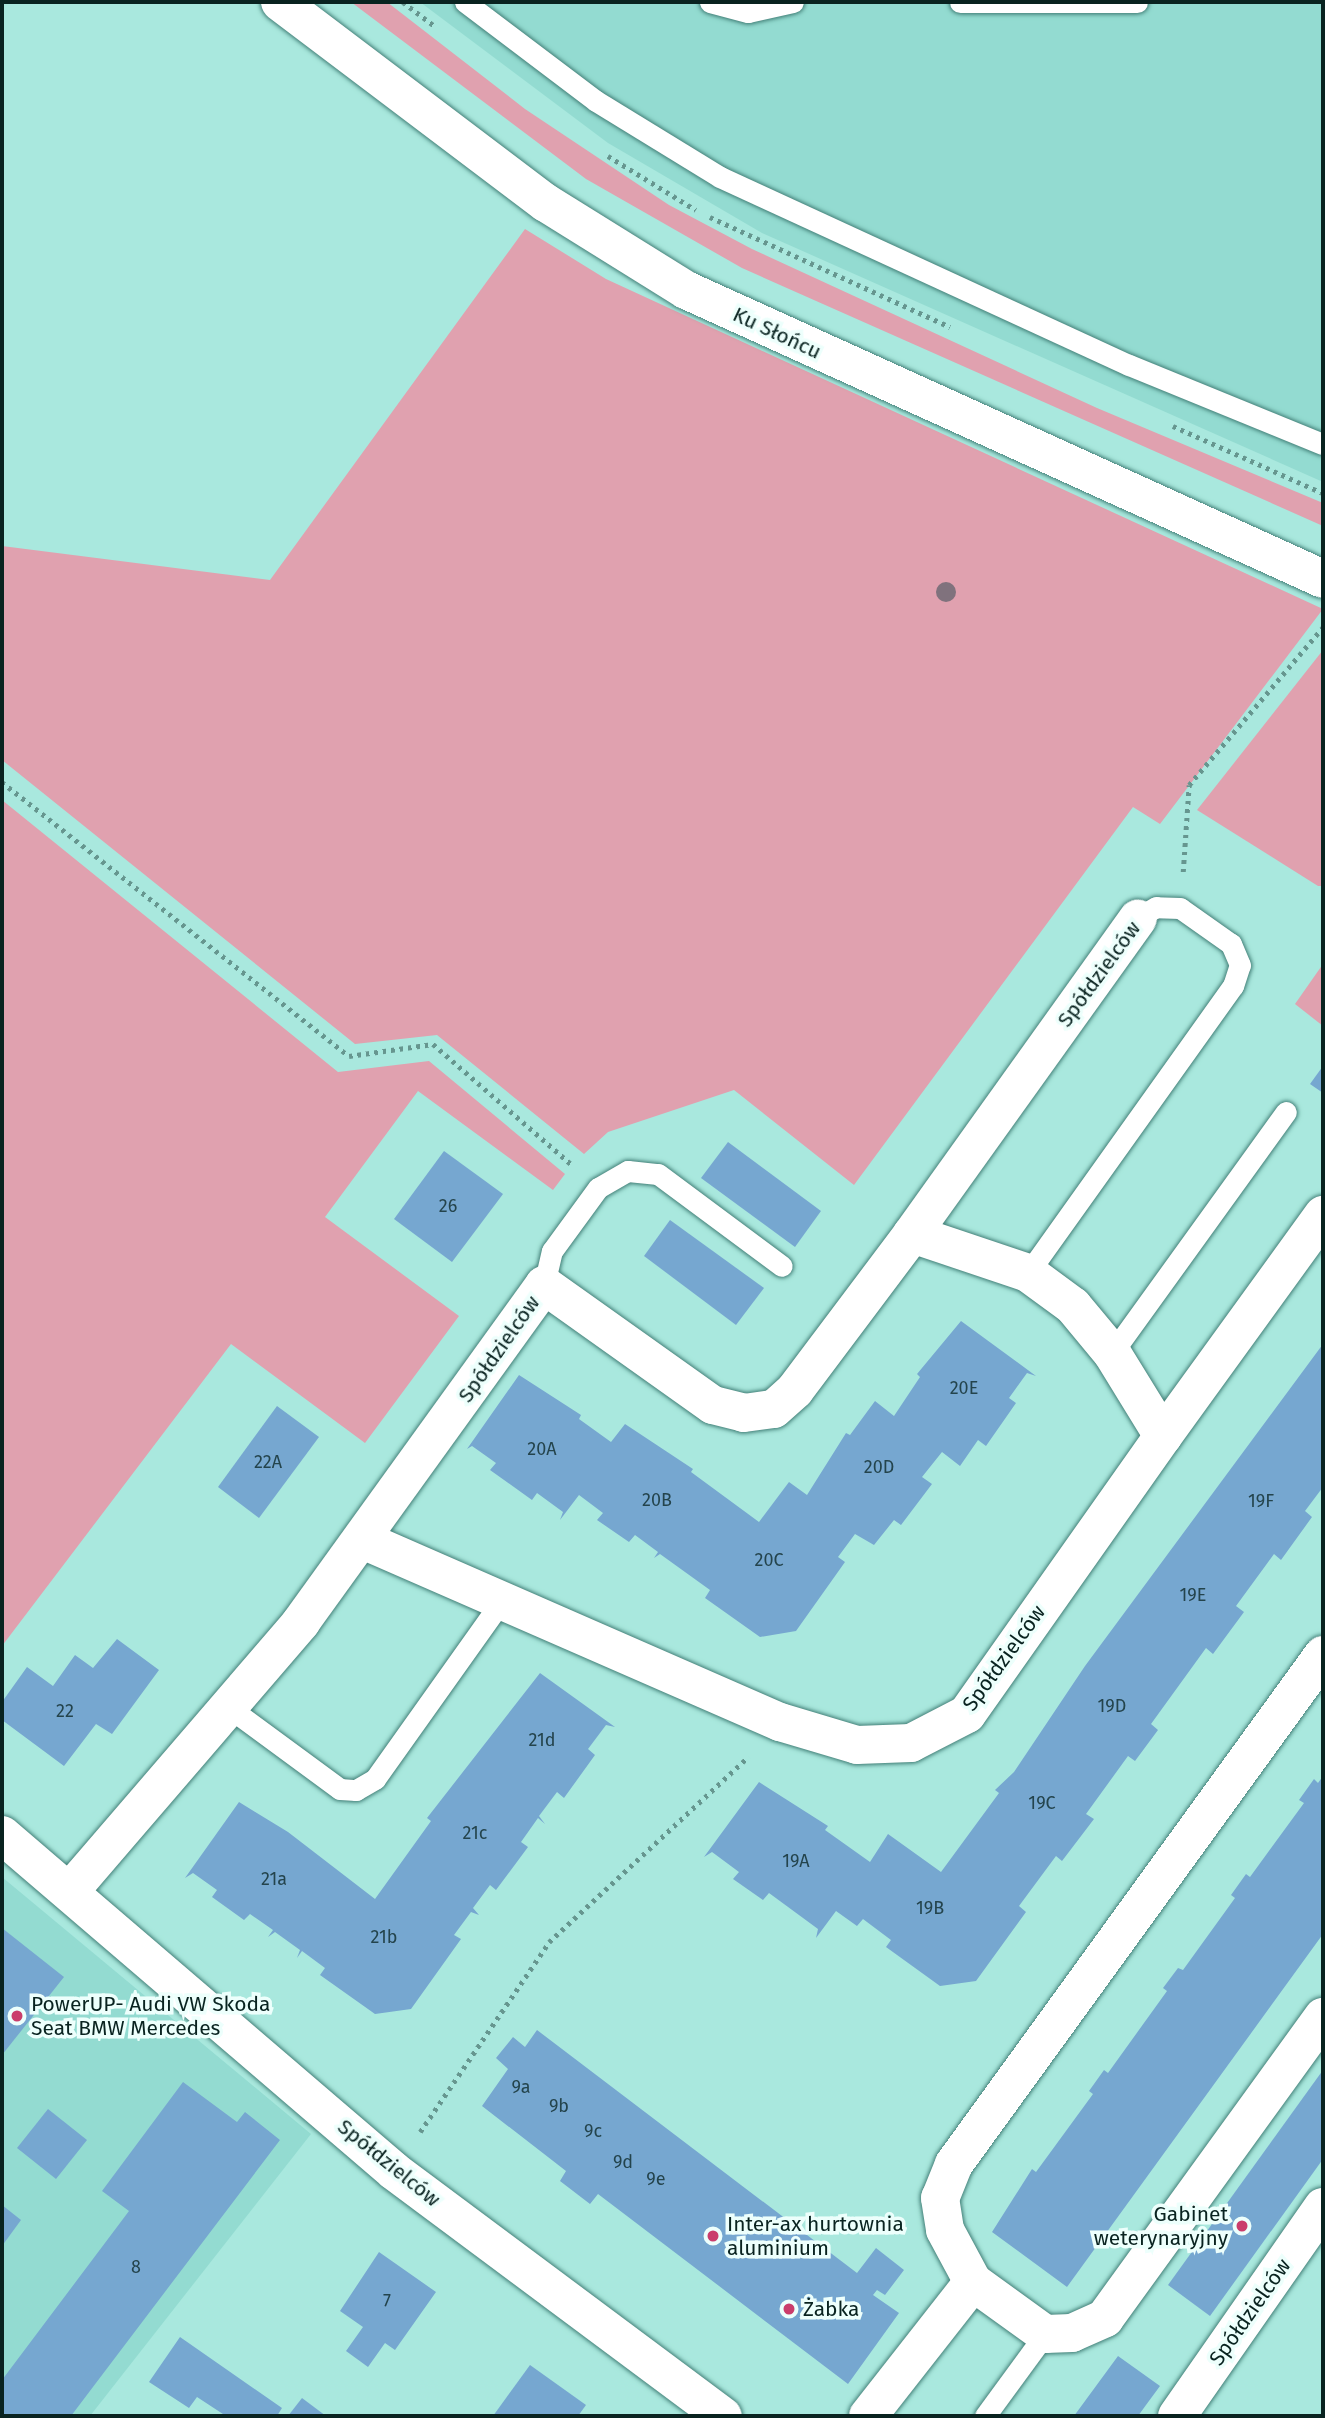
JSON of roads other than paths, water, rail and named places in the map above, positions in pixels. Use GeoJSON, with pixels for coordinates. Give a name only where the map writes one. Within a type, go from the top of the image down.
{"type":"FeatureCollection","features":[{"type":"Feature","properties":{"kind":"street","name":"Ku Słońcu"},"geometry":{"type":"LineString","coordinates":[[280,2],[546,203],[686,290],[1323,579]]}},
{"type":"Feature","properties":{"kind":"street","name":"Spółdzielców"},"geometry":{"type":"LineString","coordinates":[[70,1891],[231,1709],[363,1540],[544,1284],[713,1405],[744,1413],[774,1409],[795,1390],[912,1234],[1138,918]]}},
{"type":"Feature","properties":{"kind":"street","name":"Spółdzielców"},"geometry":{"type":"LineString","coordinates":[[363,1540],[780,1723],[857,1745],[911,1742],[967,1714],[1323,1215]]}},
{"type":"Feature","properties":{"kind":"street"},"geometry":{"type":"LineString","coordinates":[[912,1234],[1028,1273],[1073,1306],[1112,1353],[1163,1436]]}},
{"type":"Feature","properties":{"kind":"street"},"geometry":{"type":"LineString","coordinates":[[1323,1655],[954,2164],[940,2197],[943,2219],[973,2282],[1045,2334],[1072,2333],[1105,2318],[1323,2017]]}},
{"type":"Feature","properties":{"kind":"street","name":"Spółdzielców"},"geometry":{"type":"LineString","coordinates":[[2,1835],[394,2171],[723,2416]]}},
{"type":"Feature","properties":{"kind":"street","name":"Spółdzielców"},"geometry":{"type":"LineString","coordinates":[[1177,2416],[1323,2207]]}},
{"type":"Feature","properties":{"kind":"street"},"geometry":{"type":"LineString","coordinates":[[868,2416],[973,2282]]}},
{"type":"Feature","properties":{"kind":"lane"},"geometry":{"type":"LineString","coordinates":[[466,2],[596,101],[720,177],[1129,365],[1323,444]]}},
{"type":"Feature","properties":{"kind":"lane"},"geometry":{"type":"LineString","coordinates":[[710,2],[748,12],[793,2]]}},
{"type":"Feature","properties":{"kind":"lane"},"geometry":{"type":"LineString","coordinates":[[960,2],[1138,2]]}},
{"type":"Feature","properties":{"kind":"lane","name":"Spółdzielców"},"geometry":{"type":"LineString","coordinates":[[1028,1273],[1233,986],[1240,965],[1231,944],[1180,908],[1156,907],[1138,918]]}},
{"type":"Feature","properties":{"kind":"lane"},"geometry":{"type":"LineString","coordinates":[[1112,1353],[1286,1112]]}},
{"type":"Feature","properties":{"kind":"lane"},"geometry":{"type":"LineString","coordinates":[[544,1284],[552,1251],[598,1188],[628,1171],[658,1174],[782,1266]]}},
{"type":"Feature","properties":{"kind":"lane"},"geometry":{"type":"LineString","coordinates":[[231,1709],[340,1789],[356,1790],[375,1779],[502,1600]]}},
{"type":"Feature","properties":{"kind":"lane"},"geometry":{"type":"LineString","coordinates":[[985,2416],[1045,2334]]}},
{"type":"Feature","properties":{"kind":"place","name":"PowerUP- Audi VW Skoda Seat BMW Mercedes"},"geometry":{"type":"Point","coordinates":[17,2016]}},
{"type":"Feature","properties":{"kind":"place","name":"Gabinet weterynaryjny"},"geometry":{"type":"Point","coordinates":[1242,2226]}},
{"type":"Feature","properties":{"kind":"place","name":"Inter-ax hurtownia aluminium"},"geometry":{"type":"Point","coordinates":[713,2236]}},
{"type":"Feature","properties":{"kind":"place","name":"Żabka"},"geometry":{"type":"Point","coordinates":[789,2309]}}]}
